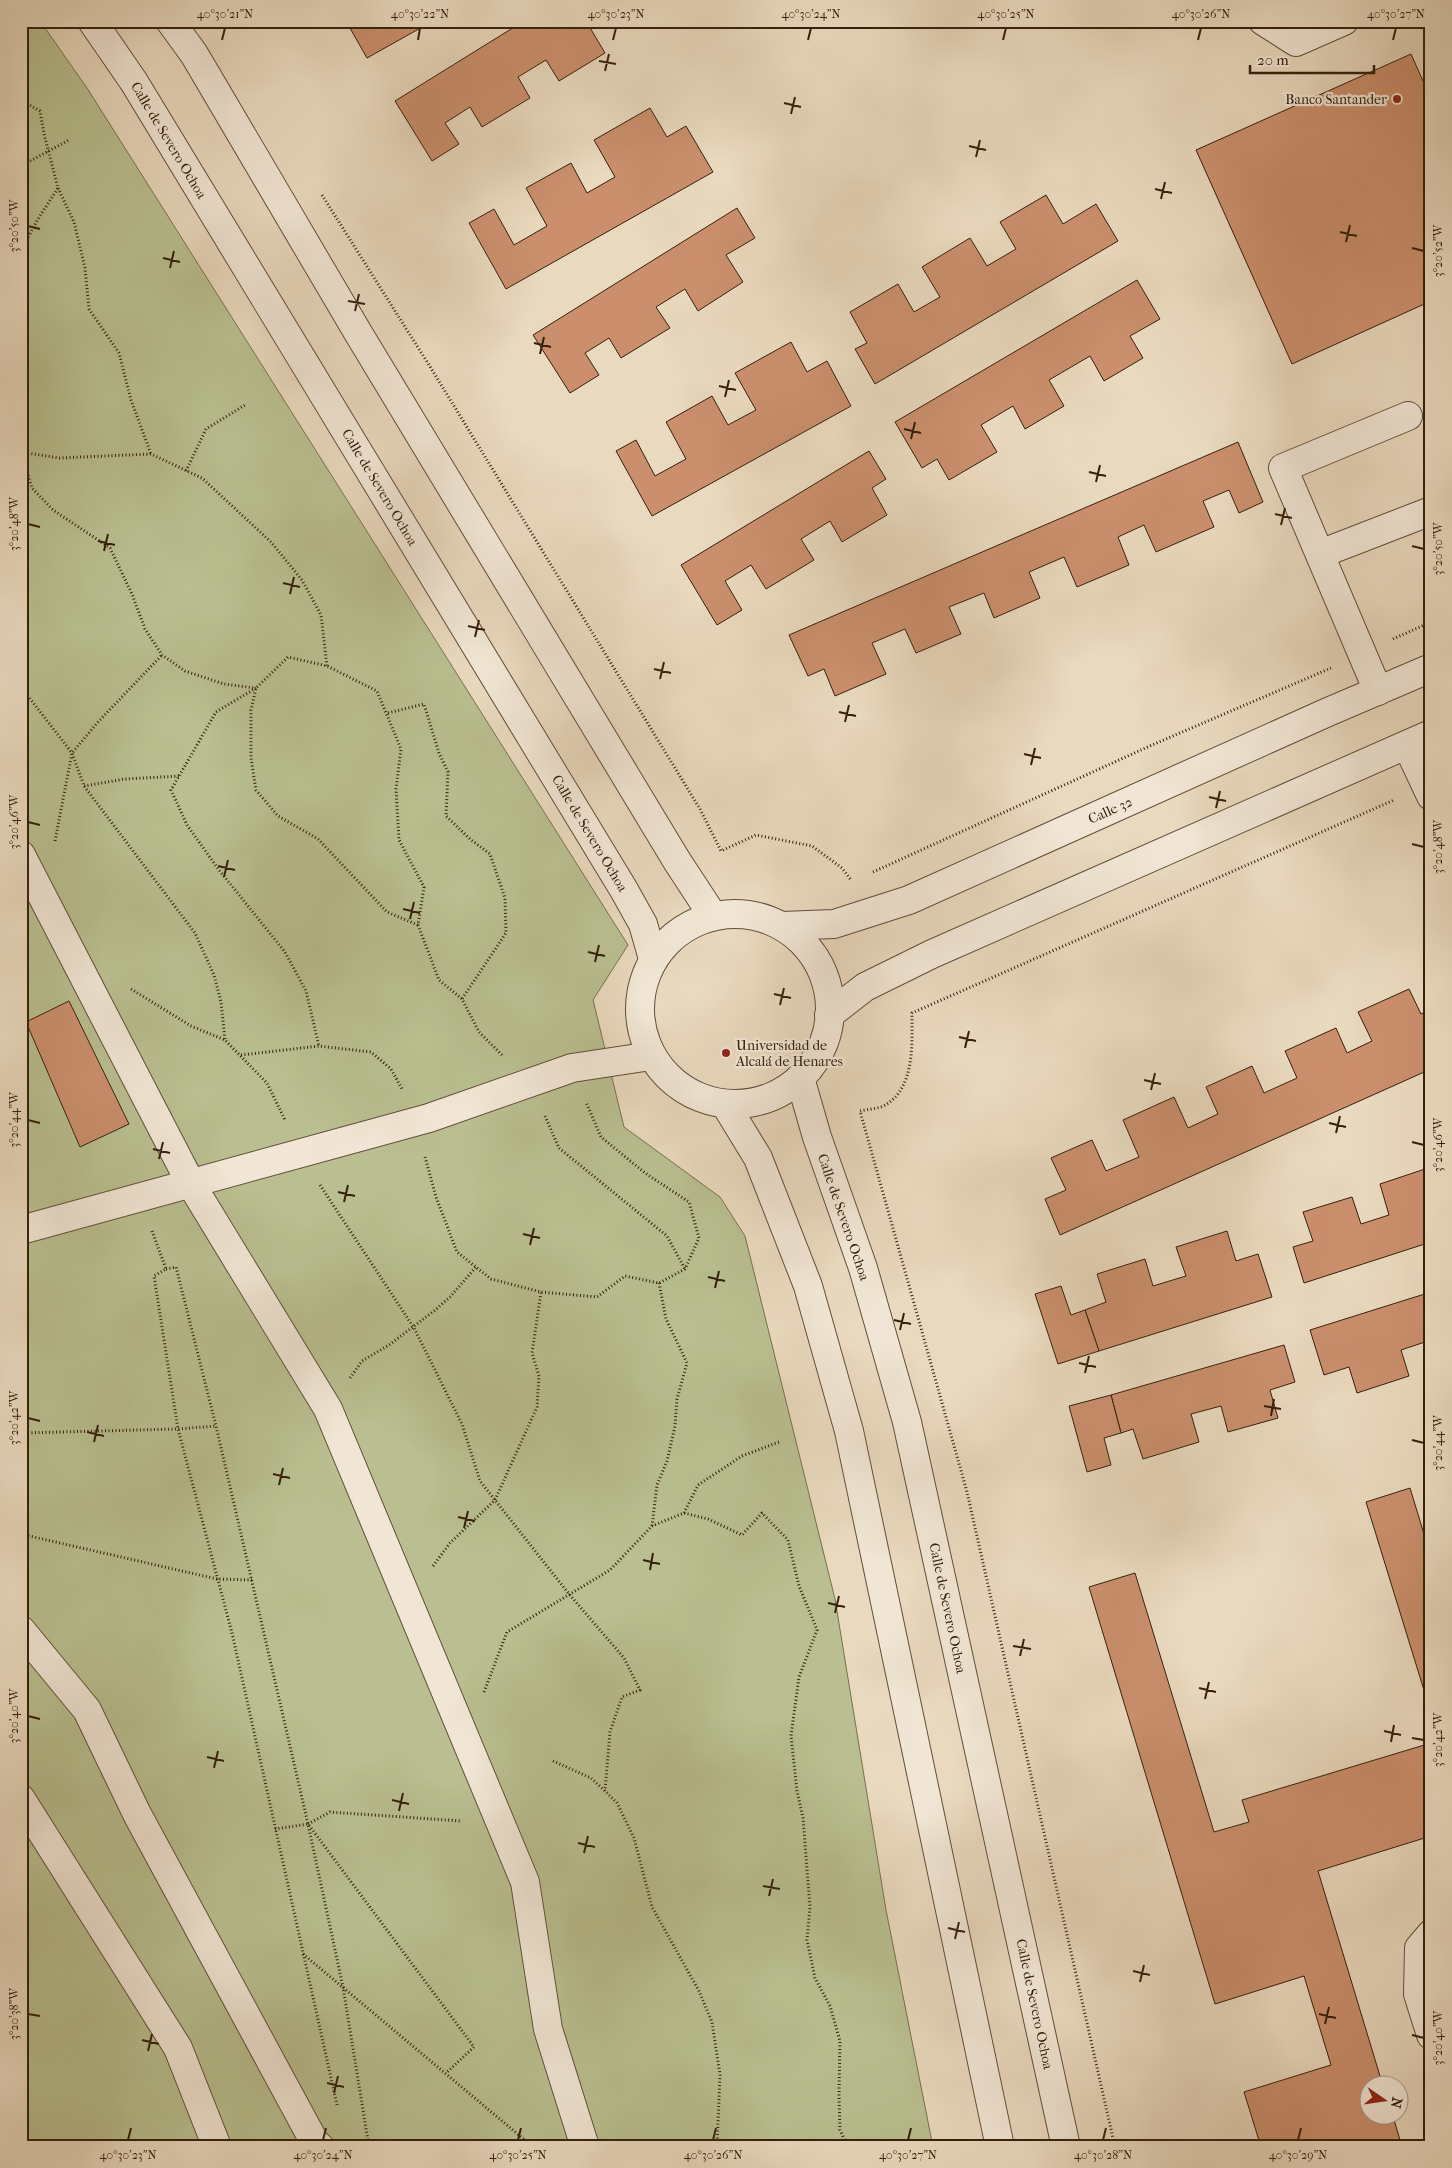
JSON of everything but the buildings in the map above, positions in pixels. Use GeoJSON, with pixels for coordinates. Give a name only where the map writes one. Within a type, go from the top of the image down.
{"type":"FeatureCollection","features":[{"type":"Feature","properties":{"kind":"street","name":"Calle de Severo Ochoa"},"geometry":{"type":"LineString","coordinates":[[92,21],[140,91],[624,890],[643,924],[653,959]]}},
{"type":"Feature","properties":{"kind":"street"},"geometry":{"type":"LineString","coordinates":[[170,21],[194,54],[357,331],[712,916]]}},
{"type":"Feature","properties":{"kind":"street"},"geometry":{"type":"LineString","coordinates":[[1263,21],[1296,42],[1344,21]]}},
{"type":"Feature","properties":{"kind":"street"},"geometry":{"type":"LineString","coordinates":[[1378,691],[1283,468],[1408,416]]}},
{"type":"Feature","properties":{"kind":"street"},"geometry":{"type":"LineString","coordinates":[[1320,554],[1431,511]]}},
{"type":"Feature","properties":{"kind":"street","name":"Calle 32"},"geometry":{"type":"LineString","coordinates":[[782,926],[834,924],[909,900],[1431,668]]}},
{"type":"Feature","properties":{"kind":"street"},"geometry":{"type":"LineString","coordinates":[[829,1015],[865,987],[932,954],[1419,740],[1428,791]]}},
{"type":"Feature","properties":{"kind":"street"},"geometry":{"type":"LineString","coordinates":[[21,855],[191,1184],[328,1409],[525,1882],[548,2029],[584,2147]]}},
{"type":"Feature","properties":{"kind":"street"},"geometry":{"type":"LineString","coordinates":[[736,913],[761,917],[782,926],[803,943],[819,964],[828,989],[829,1015],[822,1046],[815,1060],[800,1078],[778,1094],[752,1102],[725,1104],[696,1096],[670,1080],[652,1056],[642,1028],[639,1005],[643,981],[653,959],[669,940],[690,925],[712,916],[736,913]]}},
{"type":"Feature","properties":{"kind":"street"},"geometry":{"type":"LineString","coordinates":[[21,1230],[416,1122],[532,1084],[572,1068],[652,1056]]}},
{"type":"Feature","properties":{"kind":"street","name":"Calle de Severo Ochoa"},"geometry":{"type":"LineString","coordinates":[[800,1078],[817,1137],[863,1268],[907,1422],[1066,2147]]}},
{"type":"Feature","properties":{"kind":"street"},"geometry":{"type":"LineString","coordinates":[[725,1104],[758,1158],[808,1286],[849,1431],[1000,2147]]}},
{"type":"Feature","properties":{"kind":"street"},"geometry":{"type":"LineString","coordinates":[[21,1630],[87,1710],[136,1814],[315,2143],[320,2147]]}},
{"type":"Feature","properties":{"kind":"street"},"geometry":{"type":"LineString","coordinates":[[21,1799],[178,2048],[217,2147]]}},
{"type":"Feature","properties":{"kind":"street"},"geometry":{"type":"LineString","coordinates":[[1431,1934],[1419,1948],[1418,1994],[1431,2035]]}},
{"type":"Feature","properties":{"kind":"path"},"geometry":{"type":"LineString","coordinates":[[21,100],[40,112],[58,188],[74,222],[84,268],[89,309],[119,353],[130,400],[150,454]]}},
{"type":"Feature","properties":{"kind":"path"},"geometry":{"type":"LineString","coordinates":[[21,166],[69,140]]}},
{"type":"Feature","properties":{"kind":"path"},"geometry":{"type":"LineString","coordinates":[[21,250],[58,188]]}},
{"type":"Feature","properties":{"kind":"path"},"geometry":{"type":"LineString","coordinates":[[318,189],[429,365],[700,809],[721,851],[756,835],[812,846],[842,868],[852,881]]}},
{"type":"Feature","properties":{"kind":"path"},"geometry":{"type":"LineString","coordinates":[[186,471],[206,429],[245,405]]}},
{"type":"Feature","properties":{"kind":"path"},"geometry":{"type":"LineString","coordinates":[[256,688],[224,684],[186,670],[162,655],[144,629],[132,594],[110,548],[53,510],[32,488],[21,452],[59,458],[150,454],[202,478],[271,542],[302,580],[320,615],[327,666]]}},
{"type":"Feature","properties":{"kind":"path"},"geometry":{"type":"LineString","coordinates":[[870,873],[1152,745],[1431,622]]}},
{"type":"Feature","properties":{"kind":"path"},"geometry":{"type":"LineString","coordinates":[[55,842],[72,753],[162,655]]}},
{"type":"Feature","properties":{"kind":"path"},"geometry":{"type":"LineString","coordinates":[[319,1046],[306,991],[285,952],[219,870],[187,825],[171,790],[216,712],[256,688],[288,657],[327,666],[378,691],[388,713],[400,749],[396,789],[399,840],[424,887],[418,925],[439,980],[462,999],[479,1032],[532,1084],[559,1148],[668,1236],[685,1269]]}},
{"type":"Feature","properties":{"kind":"path"},"geometry":{"type":"LineString","coordinates":[[21,687],[72,753],[84,786],[194,933],[214,975],[222,1002],[225,1040]]}},
{"type":"Feature","properties":{"kind":"path"},"geometry":{"type":"LineString","coordinates":[[256,688],[251,710],[251,758],[256,790],[278,816],[318,839],[387,912],[418,925]]}},
{"type":"Feature","properties":{"kind":"path"},"geometry":{"type":"LineString","coordinates":[[388,713],[424,704],[439,753],[448,772],[446,816],[470,839],[490,854],[505,898],[506,933],[462,999]]}},
{"type":"Feature","properties":{"kind":"path"},"geometry":{"type":"LineString","coordinates":[[84,786],[125,779],[180,776]]}},
{"type":"Feature","properties":{"kind":"path"},"geometry":{"type":"LineString","coordinates":[[1115,2147],[967,1492],[860,1111],[886,1105],[903,1089],[912,1050],[912,1013],[1428,791]]}},
{"type":"Feature","properties":{"kind":"path"},"geometry":{"type":"LineString","coordinates":[[126,986],[191,1026],[225,1040],[267,1083],[300,1154],[414,1328],[462,1424],[480,1481],[569,1594],[624,1658],[640,1690],[622,1697],[610,1732],[605,1791]]}},
{"type":"Feature","properties":{"kind":"path"},"geometry":{"type":"LineString","coordinates":[[240,1055],[319,1046],[371,1052],[391,1069],[409,1102],[436,1197],[457,1252],[491,1279],[541,1292],[597,1297],[625,1276],[659,1283],[685,1269],[699,1238],[689,1202],[645,1173],[601,1138],[572,1068]]}},
{"type":"Feature","properties":{"kind":"path"},"geometry":{"type":"LineString","coordinates":[[140,1198],[166,1269]]}},
{"type":"Feature","properties":{"kind":"path"},"geometry":{"type":"LineString","coordinates":[[339,2113],[218,1579],[178,1429],[154,1276],[166,1269],[176,1267],[216,1426],[308,1824],[343,1987],[369,2147]]}},
{"type":"Feature","properties":{"kind":"path"},"geometry":{"type":"LineString","coordinates":[[328,1409],[362,1361],[414,1328],[450,1297],[476,1267]]}},
{"type":"Feature","properties":{"kind":"path"},"geometry":{"type":"LineString","coordinates":[[652,1526],[657,1486],[667,1462],[675,1426],[677,1400],[687,1363],[666,1319],[659,1283]]}},
{"type":"Feature","properties":{"kind":"path"},"geometry":{"type":"LineString","coordinates":[[412,1611],[426,1574],[450,1543],[495,1500],[537,1408],[539,1376],[532,1353],[541,1292]]}},
{"type":"Feature","properties":{"kind":"path"},"geometry":{"type":"LineString","coordinates":[[21,1433],[178,1429],[216,1426]]}},
{"type":"Feature","properties":{"kind":"path"},"geometry":{"type":"LineString","coordinates":[[684,1513],[698,1485],[742,1456],[779,1442]]}},
{"type":"Feature","properties":{"kind":"path"},"geometry":{"type":"LineString","coordinates":[[464,1737],[507,1632],[610,1570],[652,1526],[684,1513],[708,1519],[742,1535],[762,1512],[788,1540],[799,1586],[817,1630],[799,1678],[791,1736],[797,1791],[803,1818],[810,1908],[807,1940],[815,1978],[830,2006],[840,2041],[838,2095],[840,2130],[848,2147]]}},
{"type":"Feature","properties":{"kind":"path"},"geometry":{"type":"LineString","coordinates":[[25,1535],[218,1579],[252,1580]]}},
{"type":"Feature","properties":{"kind":"path"},"geometry":{"type":"LineString","coordinates":[[553,1761],[591,1778],[605,1791],[617,1803],[634,1838],[652,1907],[699,1991],[712,2022],[720,2075],[718,2147]]}},
{"type":"Feature","properties":{"kind":"path"},"geometry":{"type":"LineString","coordinates":[[275,1829],[308,1824],[330,1812],[500,1824]]}},
{"type":"Feature","properties":{"kind":"path"},"geometry":{"type":"LineString","coordinates":[[308,1824],[474,2047],[446,2073]]}},
{"type":"Feature","properties":{"kind":"path"},"geometry":{"type":"LineString","coordinates":[[302,1953],[533,2147]]}},
{"type":"Feature","properties":{"kind":"green space"},"geometry":{"type":"Polygon","coordinates":[[[21,21],[40,21],[87,88],[628,945],[593,1000],[624,1127],[720,1197],[745,1236],[835,1599],[886,1910],[933,2147],[21,2147],[21,21]]]}},
{"type":"Feature","properties":{"kind":"place","name":"Banco Santander"},"geometry":{"type":"Point","coordinates":[1397,99]}},
{"type":"Feature","properties":{"kind":"place","name":"Universidad de Alcalá de Henares"},"geometry":{"type":"Point","coordinates":[726,1053]}}]}
